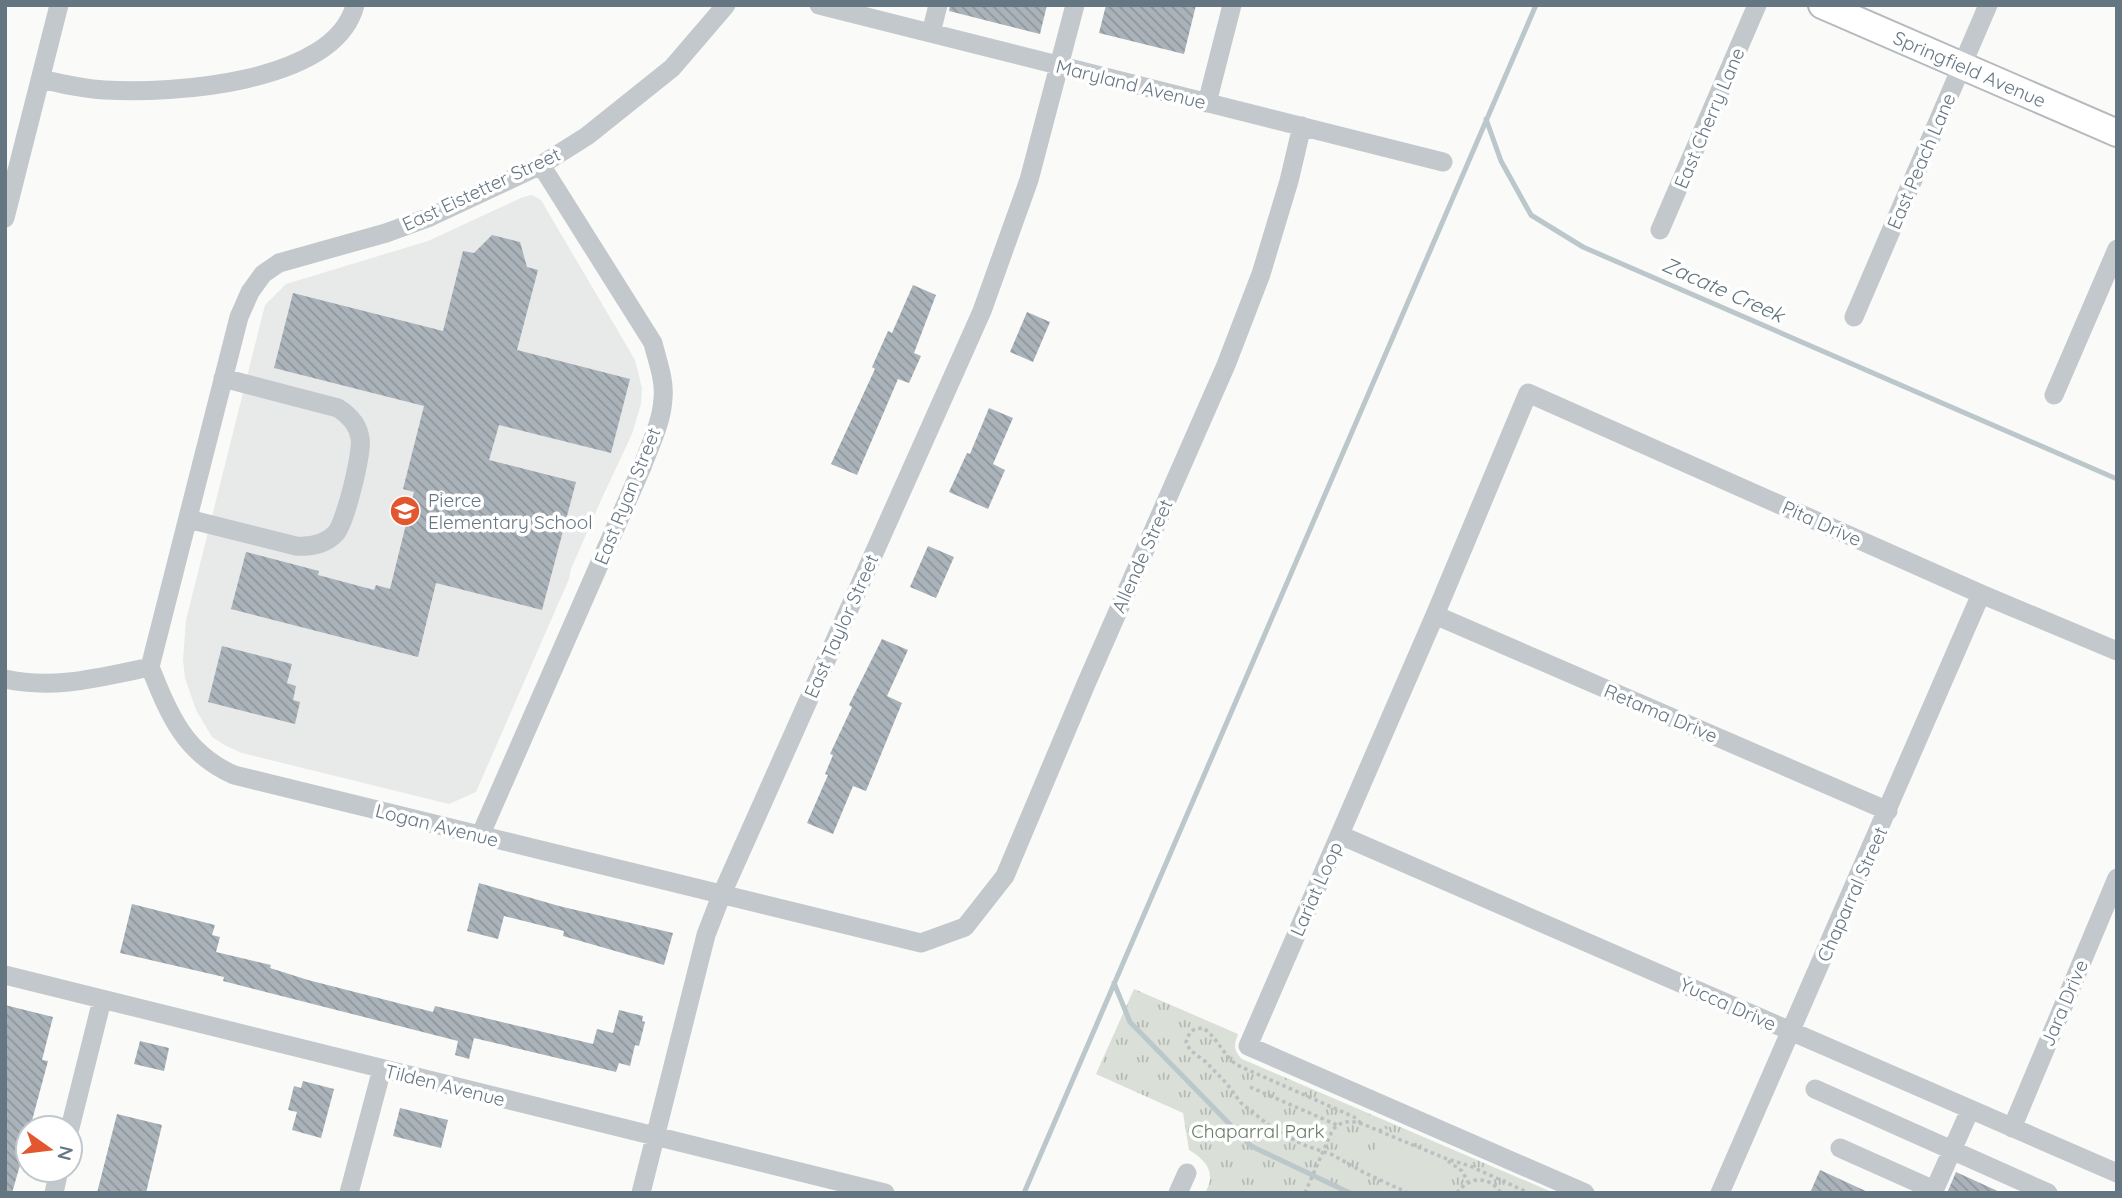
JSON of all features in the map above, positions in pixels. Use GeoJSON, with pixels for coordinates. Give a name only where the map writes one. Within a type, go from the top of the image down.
{"type":"FeatureCollection","features":[{"type":"Feature","properties":{"kind":"main road","name":"Springfield Avenue"},"geometry":{"type":"LineString","coordinates":[[1822,5],[2117,133]]}},
{"type":"Feature","properties":{"kind":"street"},"geometry":{"type":"LineString","coordinates":[[5,218],[59,5]]}},
{"type":"Feature","properties":{"kind":"street"},"geometry":{"type":"LineString","coordinates":[[41,79],[102,90],[131,91],[240,80],[309,59],[345,29],[355,5]]}},
{"type":"Feature","properties":{"kind":"street","name":"East Eistetter Street"},"geometry":{"type":"LineString","coordinates":[[150,667],[239,317],[250,292],[263,274],[279,262],[386,233],[430,217],[541,165],[587,136],[672,68],[726,5]]}},
{"type":"Feature","properties":{"kind":"street","name":"Maryland Avenue"},"geometry":{"type":"LineString","coordinates":[[818,5],[1443,162]]}},
{"type":"Feature","properties":{"kind":"street"},"geometry":{"type":"LineString","coordinates":[[931,33],[938,5]]}},
{"type":"Feature","properties":{"kind":"street","name":"East Taylor Street"},"geometry":{"type":"LineString","coordinates":[[641,1193],[706,935],[982,311],[1030,180],[1075,5]]}},
{"type":"Feature","properties":{"kind":"street"},"geometry":{"type":"LineString","coordinates":[[1207,103],[1232,5]]}},
{"type":"Feature","properties":{"kind":"street","name":"East Cherry Lane"},"geometry":{"type":"LineString","coordinates":[[1660,230],[1757,5]]}},
{"type":"Feature","properties":{"kind":"street","name":"East Peach Lane"},"geometry":{"type":"LineString","coordinates":[[1854,317],[1988,5]]}},
{"type":"Feature","properties":{"kind":"street","name":"Allende Street"},"geometry":{"type":"LineString","coordinates":[[921,943],[965,928],[1005,876],[1226,365],[1261,274],[1302,127]]}},
{"type":"Feature","properties":{"kind":"street","name":"East Ryan Street"},"geometry":{"type":"LineString","coordinates":[[480,836],[642,467],[657,428],[664,397],[653,343],[541,165]]}},
{"type":"Feature","properties":{"kind":"street"},"geometry":{"type":"LineString","coordinates":[[2054,396],[2117,249]]}},
{"type":"Feature","properties":{"kind":"street"},"geometry":{"type":"LineString","coordinates":[[188,519],[296,546],[319,544],[331,537],[341,524],[357,465],[360,436],[347,414],[332,406],[223,379]]}},
{"type":"Feature","properties":{"kind":"street","name":"Pita Drive"},"geometry":{"type":"LineString","coordinates":[[1528,393],[1981,594],[2117,651]]}},
{"type":"Feature","properties":{"kind":"street","name":"Lariat Loop"},"geometry":{"type":"LineString","coordinates":[[1528,393],[1248,1046],[1586,1193]]}},
{"type":"Feature","properties":{"kind":"street","name":"Chaparral Street"},"geometry":{"type":"LineString","coordinates":[[1720,1193],[1981,594]]}},
{"type":"Feature","properties":{"kind":"street","name":"Retama Drive"},"geometry":{"type":"LineString","coordinates":[[1435,615],[1888,811]]}},
{"type":"Feature","properties":{"kind":"street"},"geometry":{"type":"LineString","coordinates":[[5,679],[38,684],[71,684],[150,667]]}},
{"type":"Feature","properties":{"kind":"street","name":"Logan Avenue"},"geometry":{"type":"LineString","coordinates":[[150,667],[175,724],[199,754],[234,775],[921,943]]}},
{"type":"Feature","properties":{"kind":"street","name":"Yucca Drive"},"geometry":{"type":"LineString","coordinates":[[1340,835],[2117,1173]]}},
{"type":"Feature","properties":{"kind":"street","name":"Jara Drive"},"geometry":{"type":"LineString","coordinates":[[2012,1128],[2117,878]]}},
{"type":"Feature","properties":{"kind":"street","name":"Tilden Avenue"},"geometry":{"type":"LineString","coordinates":[[5,975],[885,1193]]}},
{"type":"Feature","properties":{"kind":"street"},"geometry":{"type":"LineString","coordinates":[[74,1114],[102,1000]]}},
{"type":"Feature","properties":{"kind":"street"},"geometry":{"type":"LineString","coordinates":[[349,1193],[382,1069]]}},
{"type":"Feature","properties":{"kind":"street"},"geometry":{"type":"LineString","coordinates":[[1815,1089],[2048,1193]]}},
{"type":"Feature","properties":{"kind":"street"},"geometry":{"type":"LineString","coordinates":[[1840,1148],[1933,1191],[1970,1110]]}},
{"type":"Feature","properties":{"kind":"street"},"geometry":{"type":"LineString","coordinates":[[1178,1193],[1187,1173]]}},
{"type":"Feature","properties":{"kind":"path"},"geometry":{"type":"LineString","coordinates":[[1361,1123],[1354,1117],[1237,1065],[1226,1056],[1208,1030],[1200,1027],[1190,1032],[1187,1037],[1187,1047],[1211,1067],[1241,1103],[1275,1130],[1408,1193]]}},
{"type":"Feature","properties":{"kind":"path"},"geometry":{"type":"LineString","coordinates":[[1250,1087],[1337,1125]]}},
{"type":"Feature","properties":{"kind":"path"},"geometry":{"type":"LineString","coordinates":[[1305,1193],[1337,1125],[1346,1121],[1361,1123],[1529,1193]]}},
{"type":"Feature","properties":{"kind":"path"},"geometry":{"type":"LineString","coordinates":[[1379,1131],[1392,1125]]}},
{"type":"Feature","properties":{"kind":"path"},"geometry":{"type":"LineString","coordinates":[[1447,1159],[1462,1171],[1468,1182]]}},
{"type":"Feature","properties":{"kind":"path"},"geometry":{"type":"LineString","coordinates":[[1494,1185],[1503,1173]]}},
{"type":"Feature","properties":{"kind":"path"},"geometry":{"type":"LineString","coordinates":[[1457,1193],[1468,1182],[1483,1179],[1501,1193]]}},
{"type":"Feature","properties":{"kind":"shaded area","name":"Pierce Elementary School"},"geometry":{"type":"Polygon","coordinates":[[[532,195],[541,200],[635,360],[642,388],[641,404],[632,434],[476,792],[449,804],[242,753],[226,746],[212,737],[196,710],[185,678],[183,660],[186,620],[265,305],[286,284],[428,241],[532,195]]]}},
{"type":"Feature","properties":{"kind":"green space","name":"Chaparral Park"},"geometry":{"type":"Polygon","coordinates":[[[1134,989],[1238,1034],[1235,1047],[1242,1059],[1554,1193],[1205,1193],[1210,1173],[1205,1163],[1189,1150],[1183,1113],[1096,1074],[1134,989]]]}},
{"type":"Feature","properties":{"kind":"green space"},"geometry":{"type":"Polygon","coordinates":[[[1382,1132],[1447,1161],[1433,1193],[1415,1193],[1365,1171],[1382,1132]]]}},
{"type":"Feature","properties":{"kind":"building"},"geometry":{"type":"Polygon","coordinates":[[[950,5],[1047,5],[1040,34],[949,11],[950,5]]]}},
{"type":"Feature","properties":{"kind":"building"},"geometry":{"type":"Polygon","coordinates":[[[1106,5],[1196,5],[1184,54],[1099,33],[1106,5]]]}},
{"type":"Feature","properties":{"kind":"building"},"geometry":{"type":"Polygon","coordinates":[[[492,235],[520,242],[527,267],[538,270],[517,350],[630,379],[611,453],[499,425],[489,460],[576,482],[542,610],[436,583],[418,657],[231,609],[246,552],[319,571],[318,575],[374,590],[376,585],[390,589],[414,492],[403,489],[424,406],[274,368],[293,293],[443,331],[463,251],[474,253],[492,235]]]}},
{"type":"Feature","properties":{"kind":"building"},"geometry":{"type":"Polygon","coordinates":[[[913,285],[936,295],[914,353],[921,356],[909,383],[898,379],[857,475],[831,464],[875,369],[872,367],[888,331],[892,333],[913,285]]]}},
{"type":"Feature","properties":{"kind":"building"},"geometry":{"type":"Polygon","coordinates":[[[1027,312],[1050,322],[1033,362],[1010,352],[1027,312]]]}},
{"type":"Feature","properties":{"kind":"building"},"geometry":{"type":"Polygon","coordinates":[[[989,408],[1013,418],[993,464],[1005,470],[988,509],[949,492],[967,453],[970,454],[989,408]]]}},
{"type":"Feature","properties":{"kind":"building"},"geometry":{"type":"Polygon","coordinates":[[[928,546],[954,557],[936,598],[910,587],[928,546]]]}},
{"type":"Feature","properties":{"kind":"building"},"geometry":{"type":"Polygon","coordinates":[[[882,639],[908,650],[887,696],[902,703],[866,791],[853,786],[833,834],[807,823],[828,775],[825,774],[833,755],[830,754],[852,707],[849,705],[882,639]]]}},
{"type":"Feature","properties":{"kind":"building"},"geometry":{"type":"Polygon","coordinates":[[[222,646],[292,664],[287,683],[296,686],[293,700],[300,702],[295,724],[208,702],[222,646]]]}},
{"type":"Feature","properties":{"kind":"building"},"geometry":{"type":"Polygon","coordinates":[[[479,883],[559,906],[673,933],[664,965],[563,936],[564,931],[504,916],[498,939],[467,931],[479,883]]]}},
{"type":"Feature","properties":{"kind":"building"},"geometry":{"type":"Polygon","coordinates":[[[132,904],[215,925],[212,935],[220,937],[216,952],[271,965],[270,968],[308,980],[433,1012],[435,1006],[593,1044],[597,1029],[613,1033],[619,1010],[643,1016],[642,1021],[645,1022],[639,1046],[635,1045],[630,1066],[619,1063],[616,1072],[474,1038],[469,1059],[455,1055],[458,1041],[223,981],[224,977],[120,953],[132,904]]]}},
{"type":"Feature","properties":{"kind":"building"},"geometry":{"type":"Polygon","coordinates":[[[5,1005],[53,1017],[42,1060],[48,1061],[34,1114],[14,1114],[15,1184],[12,1193],[5,1193],[5,1005]]]}},
{"type":"Feature","properties":{"kind":"building"},"geometry":{"type":"Polygon","coordinates":[[[140,1041],[169,1048],[164,1071],[134,1064],[140,1041]]]}},
{"type":"Feature","properties":{"kind":"building"},"geometry":{"type":"Polygon","coordinates":[[[303,1081],[334,1089],[321,1138],[292,1130],[297,1112],[288,1110],[294,1086],[301,1088],[303,1081]]]}},
{"type":"Feature","properties":{"kind":"building"},"geometry":{"type":"Polygon","coordinates":[[[400,1108],[448,1120],[441,1148],[393,1136],[400,1108]]]}},
{"type":"Feature","properties":{"kind":"building"},"geometry":{"type":"Polygon","coordinates":[[[117,1114],[162,1125],[146,1193],[97,1193],[117,1114]]]}},
{"type":"Feature","properties":{"kind":"building"},"geometry":{"type":"Polygon","coordinates":[[[1820,1170],[1870,1193],[1810,1193],[1820,1170]]]}},
{"type":"Feature","properties":{"kind":"building"},"geometry":{"type":"Polygon","coordinates":[[[1956,1172],[2002,1193],[1947,1193],[1956,1172]]]}},
{"type":"Feature","properties":{"kind":"waterway"},"geometry":{"type":"LineString","coordinates":[[1024,1193],[1536,5]]}},
{"type":"Feature","properties":{"kind":"waterway","name":"Zacate Creek"},"geometry":{"type":"LineString","coordinates":[[1486,119],[1501,161],[1531,215],[1583,247],[2117,479]]}},
{"type":"Feature","properties":{"kind":"waterway"},"geometry":{"type":"LineString","coordinates":[[1114,983],[1130,1022],[1251,1146],[1350,1193]]}},
{"type":"Feature","properties":{"kind":"place","name":"Pierce Elementary School"},"geometry":{"type":"Point","coordinates":[405,511]}}]}
